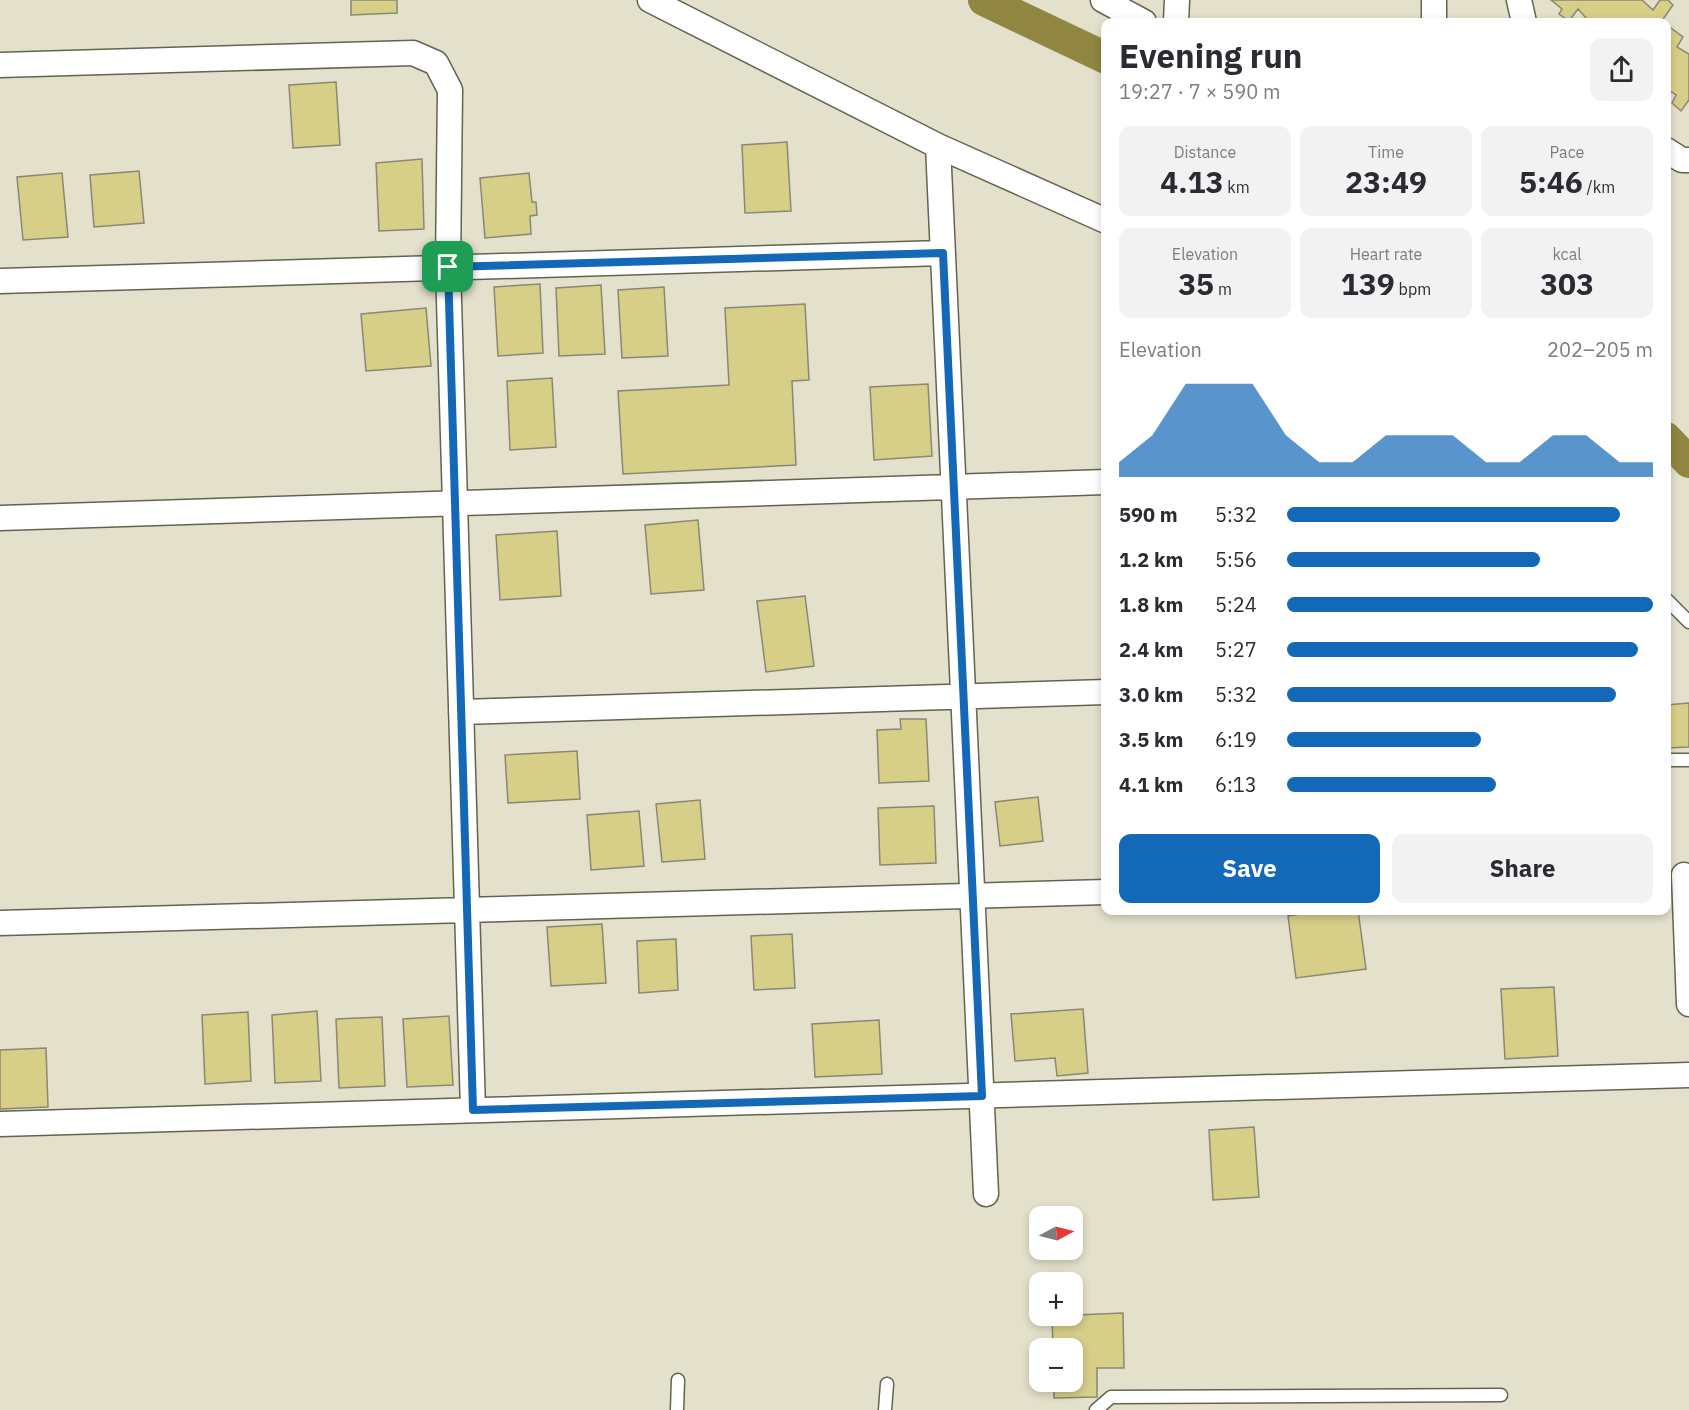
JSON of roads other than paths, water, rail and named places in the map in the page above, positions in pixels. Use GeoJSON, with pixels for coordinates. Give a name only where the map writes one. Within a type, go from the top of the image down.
{"type":"FeatureCollection","features":[{"type":"Feature","properties":{"kind":"street"},"geometry":{"type":"LineString","coordinates":[[650,0],[938,146],[1101,219]]}},
{"type":"Feature","properties":{"kind":"street"},"geometry":{"type":"LineString","coordinates":[[1103,0],[1137,18]]}},
{"type":"Feature","properties":{"kind":"street"},"geometry":{"type":"LineString","coordinates":[[1176,18],[1177,0]]}},
{"type":"Feature","properties":{"kind":"street"},"geometry":{"type":"LineString","coordinates":[[1434,0],[1434,18]]}},
{"type":"Feature","properties":{"kind":"street"},"geometry":{"type":"LineString","coordinates":[[1519,0],[1523,18]]}},
{"type":"Feature","properties":{"kind":"street"},"geometry":{"type":"LineString","coordinates":[[0,65],[413,53],[436,63],[450,90],[448,267],[473,1110]]}},
{"type":"Feature","properties":{"kind":"street"},"geometry":{"type":"LineString","coordinates":[[938,146],[986,1194]]}},
{"type":"Feature","properties":{"kind":"street"},"geometry":{"type":"LineString","coordinates":[[1671,153],[1682,160],[1689,160]]}},
{"type":"Feature","properties":{"kind":"street"},"geometry":{"type":"LineString","coordinates":[[0,281],[943,253]]}},
{"type":"Feature","properties":{"kind":"street"},"geometry":{"type":"LineString","coordinates":[[0,518],[1101,482]]}},
{"type":"Feature","properties":{"kind":"street"},"geometry":{"type":"LineString","coordinates":[[461,712],[1101,692]]}},
{"type":"Feature","properties":{"kind":"street"},"geometry":{"type":"LineString","coordinates":[[1680,875],[1689,1004]]}},
{"type":"Feature","properties":{"kind":"street"},"geometry":{"type":"LineString","coordinates":[[0,923],[1101,892]]}},
{"type":"Feature","properties":{"kind":"street"},"geometry":{"type":"LineString","coordinates":[[0,1124],[1689,1075]]}},
{"type":"Feature","properties":{"kind":"lane"},"geometry":{"type":"LineString","coordinates":[[1671,604],[1689,622]]}},
{"type":"Feature","properties":{"kind":"lane"},"geometry":{"type":"LineString","coordinates":[[1671,760],[1689,760]]}},
{"type":"Feature","properties":{"kind":"lane"},"geometry":{"type":"LineString","coordinates":[[677,1410],[678,1380]]}},
{"type":"Feature","properties":{"kind":"lane"},"geometry":{"type":"LineString","coordinates":[[885,1410],[887,1383]]}},
{"type":"Feature","properties":{"kind":"lane"},"geometry":{"type":"LineString","coordinates":[[1096,1410],[1111,1397],[1501,1395]]}},
{"type":"Feature","properties":{"kind":"waterway"},"geometry":{"type":"LineString","coordinates":[[984,0],[1101,56]]}},
{"type":"Feature","properties":{"kind":"waterway"},"geometry":{"type":"LineString","coordinates":[[1671,443],[1689,462]]}}]}
